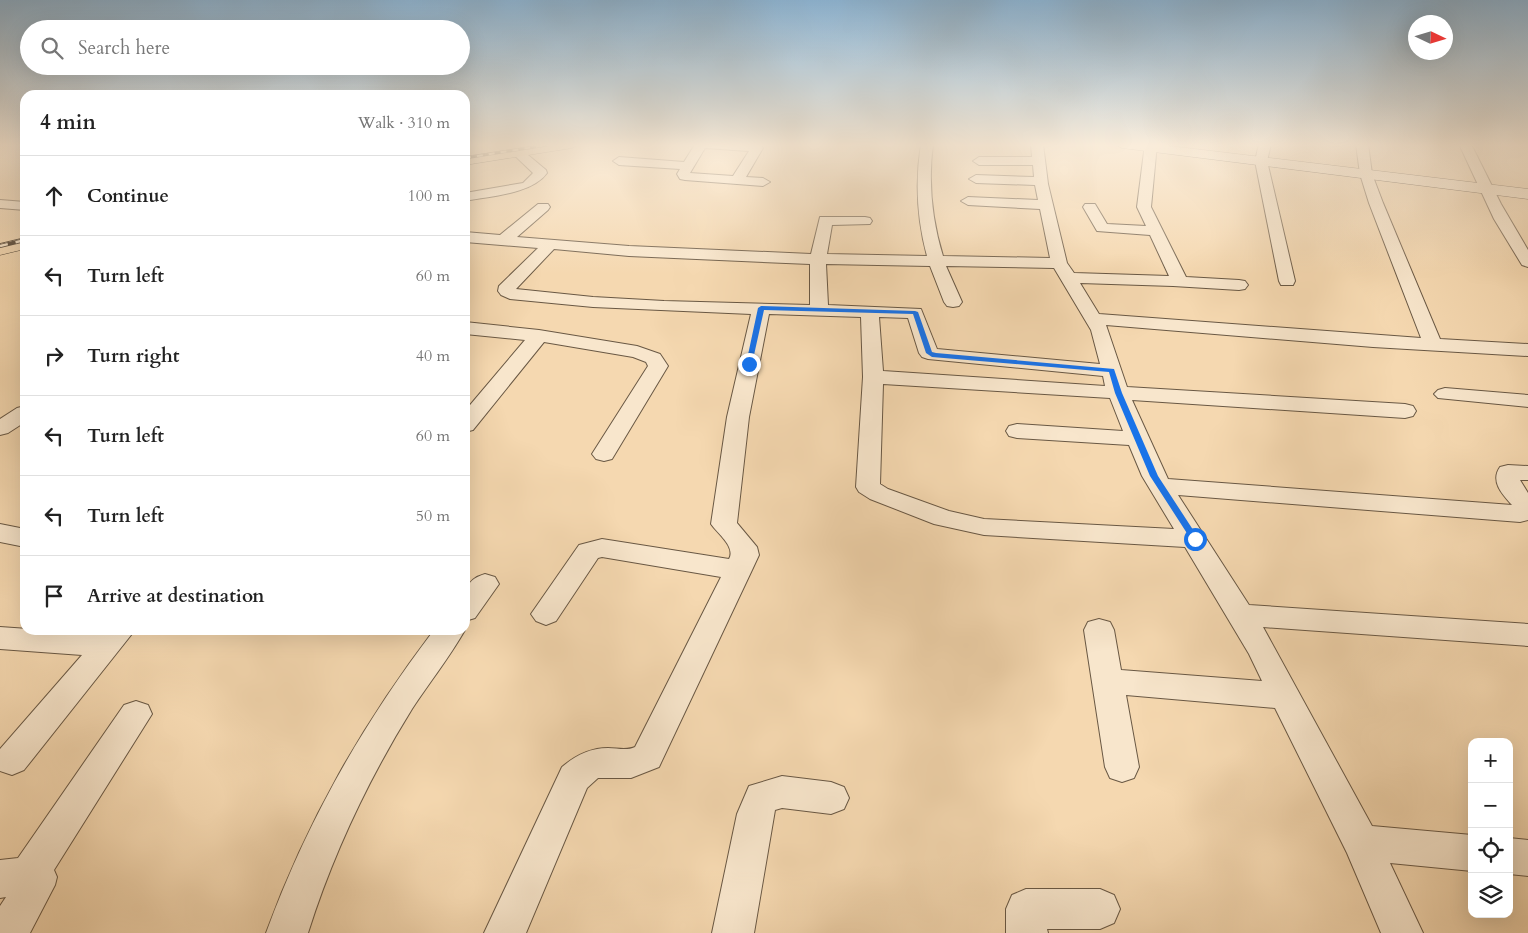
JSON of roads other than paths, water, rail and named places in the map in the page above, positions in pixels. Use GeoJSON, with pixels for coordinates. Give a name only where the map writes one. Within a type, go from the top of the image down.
{"type":"FeatureCollection","features":[{"type":"Feature","properties":{"kind":"highway"},"geometry":{"type":"LineString","coordinates":[[0,245],[20,239]]}},
{"type":"Feature","properties":{"kind":"highway"},"geometry":{"type":"LineString","coordinates":[[0,250],[20,244]]}},
{"type":"Feature","properties":{"kind":"street"},"geometry":{"type":"LineString","coordinates":[[470,196],[509,188]]}},
{"type":"Feature","properties":{"kind":"street"},"geometry":{"type":"LineString","coordinates":[[923,188],[935,262],[943,284],[953,302]]}},
{"type":"Feature","properties":{"kind":"street"},"geometry":{"type":"LineString","coordinates":[[1042,188],[1059,263],[1100,330],[1115,382],[1138,439],[1161,486],[1262,650],[1361,843],[1402,933]]}},
{"type":"Feature","properties":{"kind":"street"},"geometry":{"type":"LineString","coordinates":[[1146,188],[1144,207],[1177,274],[1178,278],[1175,281]]}},
{"type":"Feature","properties":{"kind":"street"},"geometry":{"type":"LineString","coordinates":[[1267,188],[1287,281]]}},
{"type":"Feature","properties":{"kind":"street"},"geometry":{"type":"LineString","coordinates":[[1371,188],[1433,345]]}},
{"type":"Feature","properties":{"kind":"street"},"geometry":{"type":"LineString","coordinates":[[1482,188],[1528,194]]}},
{"type":"Feature","properties":{"kind":"street"},"geometry":{"type":"LineString","coordinates":[[1486,188],[1518,249],[1528,262]]}},
{"type":"Feature","properties":{"kind":"street"},"geometry":{"type":"LineString","coordinates":[[968,201],[1045,205]]}},
{"type":"Feature","properties":{"kind":"street"},"geometry":{"type":"LineString","coordinates":[[470,202],[498,204]]}},
{"type":"Feature","properties":{"kind":"street"},"geometry":{"type":"LineString","coordinates":[[0,204],[20,206]]}},
{"type":"Feature","properties":{"kind":"street"},"geometry":{"type":"LineString","coordinates":[[1090,207],[1102,228],[1156,231]]}},
{"type":"Feature","properties":{"kind":"street"},"geometry":{"type":"LineString","coordinates":[[504,240],[543,208]]}},
{"type":"Feature","properties":{"kind":"street"},"geometry":{"type":"LineString","coordinates":[[819,311],[818,260],[825,220],[866,221]]}},
{"type":"Feature","properties":{"kind":"street"},"geometry":{"type":"LineString","coordinates":[[470,237],[629,251],[818,260],[1059,263]]}},
{"type":"Feature","properties":{"kind":"street"},"geometry":{"type":"LineString","coordinates":[[551,244],[508,286],[508,291],[516,295],[593,302],[819,311],[915,312],[930,353],[935,355],[1115,382],[1405,411]]}},
{"type":"Feature","properties":{"kind":"street"},"geometry":{"type":"LineString","coordinates":[[1068,278],[1239,285]]}},
{"type":"Feature","properties":{"kind":"street"},"geometry":{"type":"LineString","coordinates":[[505,933],[574,778],[588,767],[602,763],[628,765],[637,763],[647,757],[745,555],[744,547],[724,524],[738,418],[761,308]]}},
{"type":"Feature","properties":{"kind":"street"},"geometry":{"type":"LineString","coordinates":[[870,311],[873,377],[868,487],[879,494],[943,518],[984,527],[1195,539]]}},
{"type":"Feature","properties":{"kind":"street"},"geometry":{"type":"LineString","coordinates":[[1095,320],[1433,345],[1528,350]]}},
{"type":"Feature","properties":{"kind":"street"},"geometry":{"type":"LineString","coordinates":[[470,329],[539,336],[637,352],[652,358],[658,366],[604,454]]}},
{"type":"Feature","properties":{"kind":"street"},"geometry":{"type":"LineString","coordinates":[[470,419],[539,336]]}},
{"type":"Feature","properties":{"kind":"street"},"geometry":{"type":"LineString","coordinates":[[873,377],[1115,382]]}},
{"type":"Feature","properties":{"kind":"street"},"geometry":{"type":"LineString","coordinates":[[1445,394],[1528,401]]}},
{"type":"Feature","properties":{"kind":"street"},"geometry":{"type":"LineString","coordinates":[[0,428],[20,416]]}},
{"type":"Feature","properties":{"kind":"street"},"geometry":{"type":"LineString","coordinates":[[1017,430],[1138,439]]}},
{"type":"Feature","properties":{"kind":"street"},"geometry":{"type":"LineString","coordinates":[[1161,486],[1520,514],[1527,507],[1508,484],[1506,477],[1508,472],[1528,473]]}},
{"type":"Feature","properties":{"kind":"street"},"geometry":{"type":"LineString","coordinates":[[0,533],[20,537]]}},
{"type":"Feature","properties":{"kind":"street"},"geometry":{"type":"LineString","coordinates":[[546,614],[590,551],[602,548],[738,570]]}},
{"type":"Feature","properties":{"kind":"street"},"geometry":{"type":"LineString","coordinates":[[470,604],[485,584]]}},
{"type":"Feature","properties":{"kind":"street"},"geometry":{"type":"LineString","coordinates":[[1241,615],[1528,634]]}},
{"type":"Feature","properties":{"kind":"street"},"geometry":{"type":"LineString","coordinates":[[1099,630],[1122,768]]}},
{"type":"Feature","properties":{"kind":"street"},"geometry":{"type":"LineString","coordinates":[[287,933],[297,901],[334,816],[369,750],[428,659],[446,635]]}},
{"type":"Feature","properties":{"kind":"street"},"geometry":{"type":"LineString","coordinates":[[0,638],[62,641],[113,638]]}},
{"type":"Feature","properties":{"kind":"street"},"geometry":{"type":"LineString","coordinates":[[12,760],[113,638]]}},
{"type":"Feature","properties":{"kind":"street"},"geometry":{"type":"LineString","coordinates":[[1109,681],[1285,696]]}},
{"type":"Feature","properties":{"kind":"street"},"geometry":{"type":"LineString","coordinates":[[14,877],[136,714]]}},
{"type":"Feature","properties":{"kind":"street"},"geometry":{"type":"LineString","coordinates":[[733,933],[755,814],[762,798],[782,792],[831,798]]}},
{"type":"Feature","properties":{"kind":"street"},"geometry":{"type":"LineString","coordinates":[[1361,843],[1468,853]]}},
{"type":"Feature","properties":{"kind":"street"},"geometry":{"type":"LineString","coordinates":[[1513,856],[1528,858]]}},
{"type":"Feature","properties":{"kind":"street"},"geometry":{"type":"LineString","coordinates":[[6,933],[38,877],[14,877]]}},
{"type":"Feature","properties":{"kind":"street"},"geometry":{"type":"LineString","coordinates":[[1027,933],[1026,908],[1100,909]]}},
{"type":"Feature","properties":{"kind":"railway"},"geometry":{"type":"LineString","coordinates":[[0,246],[20,241]]}}]}
